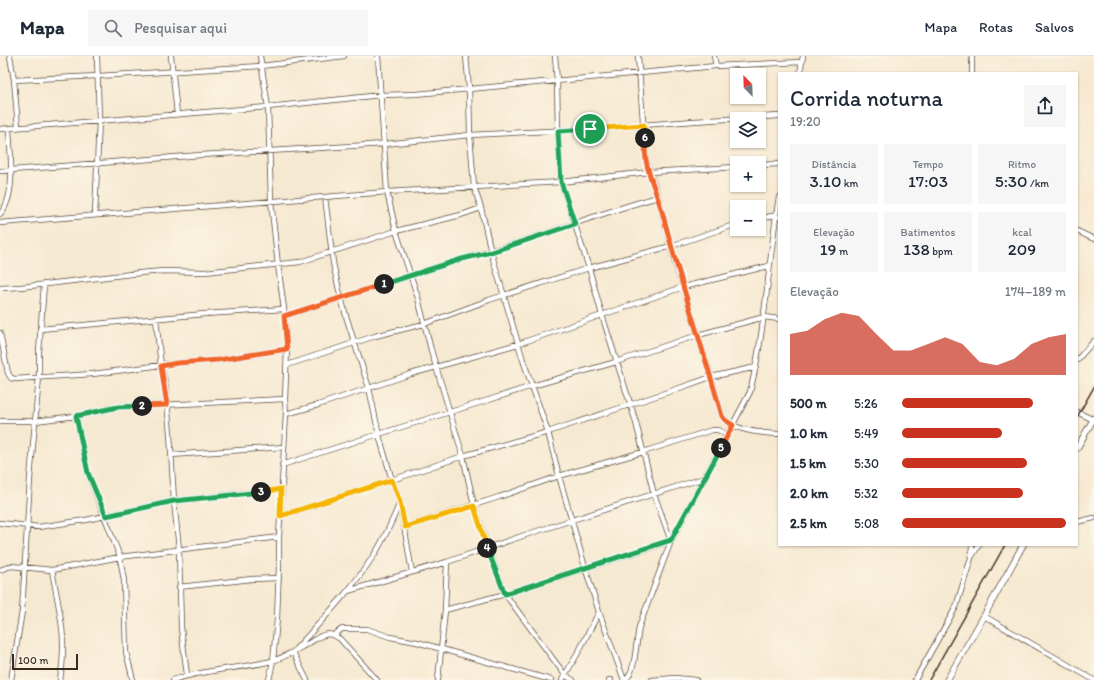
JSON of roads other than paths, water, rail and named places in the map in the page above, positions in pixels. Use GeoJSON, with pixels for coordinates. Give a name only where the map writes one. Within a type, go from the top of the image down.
{"type":"FeatureCollection","features":[{"type":"Feature","properties":{"kind":"street"},"geometry":{"type":"LineString","coordinates":[[10,56],[14,80],[18,127]]}},
{"type":"Feature","properties":{"kind":"street"},"geometry":{"type":"LineString","coordinates":[[95,215],[99,120],[97,56]]}},
{"type":"Feature","properties":{"kind":"street"},"geometry":{"type":"LineString","coordinates":[[171,56],[177,114]]}},
{"type":"Feature","properties":{"kind":"street"},"geometry":{"type":"LineString","coordinates":[[260,56],[268,107],[271,200],[284,308],[287,349],[285,399],[286,414],[282,465],[277,619],[273,661],[269,680]]}},
{"type":"Feature","properties":{"kind":"street"},"geometry":{"type":"LineString","coordinates":[[14,80],[261,66],[344,56]]}},
{"type":"Feature","properties":{"kind":"street"},"geometry":{"type":"LineString","coordinates":[[378,56],[387,192],[396,231],[411,276],[436,367],[451,412],[474,506],[505,594],[566,675],[572,680]]}},
{"type":"Feature","properties":{"kind":"street"},"geometry":{"type":"LineString","coordinates":[[466,56],[474,187],[518,344],[548,432],[585,567],[599,612],[625,680]]}},
{"type":"Feature","properties":{"kind":"street"},"geometry":{"type":"LineString","coordinates":[[555,56],[561,182],[589,268],[630,405],[654,494],[671,540]]}},
{"type":"Feature","properties":{"kind":"street"},"geometry":{"type":"LineString","coordinates":[[638,56],[646,160],[722,416],[733,425],[757,432],[778,434]]}},
{"type":"Feature","properties":{"kind":"street"},"geometry":{"type":"LineString","coordinates":[[714,56],[716,66]]}},
{"type":"Feature","properties":{"kind":"street"},"geometry":{"type":"LineString","coordinates":[[800,72],[804,56]]}},
{"type":"Feature","properties":{"kind":"street"},"geometry":{"type":"LineString","coordinates":[[972,56],[972,72]]}},
{"type":"Feature","properties":{"kind":"street"},"geometry":{"type":"LineString","coordinates":[[0,129],[416,94],[716,66],[802,62]]}},
{"type":"Feature","properties":{"kind":"street"},"geometry":{"type":"LineString","coordinates":[[0,172],[201,155],[384,144],[470,135],[558,131],[778,116]]}},
{"type":"Feature","properties":{"kind":"street"},"geometry":{"type":"LineString","coordinates":[[0,214],[9,199],[11,170],[9,128]]}},
{"type":"Feature","properties":{"kind":"street"},"geometry":{"type":"LineString","coordinates":[[766,165],[778,164]]}},
{"type":"Feature","properties":{"kind":"street"},"geometry":{"type":"LineString","coordinates":[[0,223],[271,200],[561,182],[649,172],[730,167]]}},
{"type":"Feature","properties":{"kind":"street"},"geometry":{"type":"LineString","coordinates":[[325,197],[332,253],[341,298],[369,388],[379,435],[400,502],[412,572]]}},
{"type":"Feature","properties":{"kind":"street"},"geometry":{"type":"LineString","coordinates":[[284,316],[462,259],[491,252],[658,197]]}},
{"type":"Feature","properties":{"kind":"street"},"geometry":{"type":"LineString","coordinates":[[0,281],[1,288],[162,271],[205,272],[300,262],[332,253],[396,231],[461,215],[481,208]]}},
{"type":"Feature","properties":{"kind":"street"},"geometry":{"type":"LineString","coordinates":[[625,680],[631,672],[634,662],[639,627],[671,540],[750,392],[756,367],[764,317],[769,266],[778,216],[766,218]]}},
{"type":"Feature","properties":{"kind":"street"},"geometry":{"type":"LineString","coordinates":[[287,365],[354,343],[424,324],[589,268],[671,246],[730,226]]}},
{"type":"Feature","properties":{"kind":"street"},"geometry":{"type":"LineString","coordinates":[[1078,231],[1094,239]]}},
{"type":"Feature","properties":{"kind":"street"},"geometry":{"type":"LineString","coordinates":[[286,414],[436,367],[518,344],[683,287],[769,266]]}},
{"type":"Feature","properties":{"kind":"street"},"geometry":{"type":"LineString","coordinates":[[11,680],[22,611],[30,479],[39,377],[40,328],[44,284]]}},
{"type":"Feature","properties":{"kind":"street"},"geometry":{"type":"LineString","coordinates":[[40,328],[284,308]]}},
{"type":"Feature","properties":{"kind":"street"},"geometry":{"type":"LineString","coordinates":[[282,465],[532,386],[616,362],[698,335],[764,317],[778,319]]}},
{"type":"Feature","properties":{"kind":"street"},"geometry":{"type":"LineString","coordinates":[[156,319],[172,455],[174,501],[179,549],[179,587],[187,675]]}},
{"type":"Feature","properties":{"kind":"street"},"geometry":{"type":"LineString","coordinates":[[0,333],[9,376],[15,379],[93,374],[177,363],[218,360],[287,349]]}},
{"type":"Feature","properties":{"kind":"street"},"geometry":{"type":"LineString","coordinates":[[1078,359],[1094,341]]}},
{"type":"Feature","properties":{"kind":"street"},"geometry":{"type":"LineString","coordinates":[[280,516],[463,456],[548,432],[711,377],[756,367]]}},
{"type":"Feature","properties":{"kind":"street"},"geometry":{"type":"LineString","coordinates":[[0,421],[36,421],[76,416],[118,407],[285,399]]}},
{"type":"Feature","properties":{"kind":"street"},"geometry":{"type":"LineString","coordinates":[[1078,412],[1094,420],[1078,446]]}},
{"type":"Feature","properties":{"kind":"street"},"geometry":{"type":"LineString","coordinates":[[76,416],[88,473],[106,516],[120,557],[124,581],[126,652],[133,680]]}},
{"type":"Feature","properties":{"kind":"street"},"geometry":{"type":"LineString","coordinates":[[405,527],[474,506],[559,476],[643,452],[715,429],[727,435]]}},
{"type":"Feature","properties":{"kind":"street"},"geometry":{"type":"LineString","coordinates":[[172,455],[284,448]]}},
{"type":"Feature","properties":{"kind":"street"},"geometry":{"type":"LineString","coordinates":[[348,591],[447,562],[704,478]]}},
{"type":"Feature","properties":{"kind":"street"},"geometry":{"type":"LineString","coordinates":[[0,523],[45,526],[106,516],[174,501],[281,489]]}},
{"type":"Feature","properties":{"kind":"street"},"geometry":{"type":"LineString","coordinates":[[293,652],[348,591],[382,543],[400,502]]}},
{"type":"Feature","properties":{"kind":"street"},"geometry":{"type":"LineString","coordinates":[[1078,522],[1094,518]]}},
{"type":"Feature","properties":{"kind":"street"},"geometry":{"type":"LineString","coordinates":[[0,570],[11,566],[52,570],[120,557],[279,537]]}},
{"type":"Feature","properties":{"kind":"street"},"geometry":{"type":"LineString","coordinates":[[445,610],[505,594],[671,540]]}},
{"type":"Feature","properties":{"kind":"street"},"geometry":{"type":"LineString","coordinates":[[972,546],[972,558]]}},
{"type":"Feature","properties":{"kind":"street"},"geometry":{"type":"LineString","coordinates":[[915,680],[956,607],[972,558],[978,546]]}},
{"type":"Feature","properties":{"kind":"street"},"geometry":{"type":"LineString","coordinates":[[947,680],[984,616],[1021,546]]}},
{"type":"Feature","properties":{"kind":"street"},"geometry":{"type":"LineString","coordinates":[[438,680],[445,610],[447,562]]}},
{"type":"Feature","properties":{"kind":"street"},"geometry":{"type":"LineString","coordinates":[[52,570],[64,638],[64,654],[60,680]]}},
{"type":"Feature","properties":{"kind":"street"},"geometry":{"type":"LineString","coordinates":[[179,587],[252,579],[279,578]]}},
{"type":"Feature","properties":{"kind":"street"},"geometry":{"type":"LineString","coordinates":[[562,680],[599,612]]}},
{"type":"Feature","properties":{"kind":"street"},"geometry":{"type":"LineString","coordinates":[[984,616],[1094,680]]}},
{"type":"Feature","properties":{"kind":"street"},"geometry":{"type":"LineString","coordinates":[[334,635],[342,629],[359,628],[551,680]]}},
{"type":"Feature","properties":{"kind":"street"},"geometry":{"type":"LineString","coordinates":[[173,680],[187,675],[273,661],[322,636],[329,634],[334,635],[346,645],[377,680]]}},
{"type":"Feature","properties":{"kind":"street"},"geometry":{"type":"LineString","coordinates":[[293,652],[307,680]]}},
{"type":"Feature","properties":{"kind":"street"},"geometry":{"type":"LineString","coordinates":[[652,680],[675,678],[696,680]]}},
{"type":"Feature","properties":{"kind":"railway"},"geometry":{"type":"LineString","coordinates":[[1078,415],[1094,387]]}},
{"type":"Feature","properties":{"kind":"railway"},"geometry":{"type":"LineString","coordinates":[[929,680],[1004,546]]}}]}
